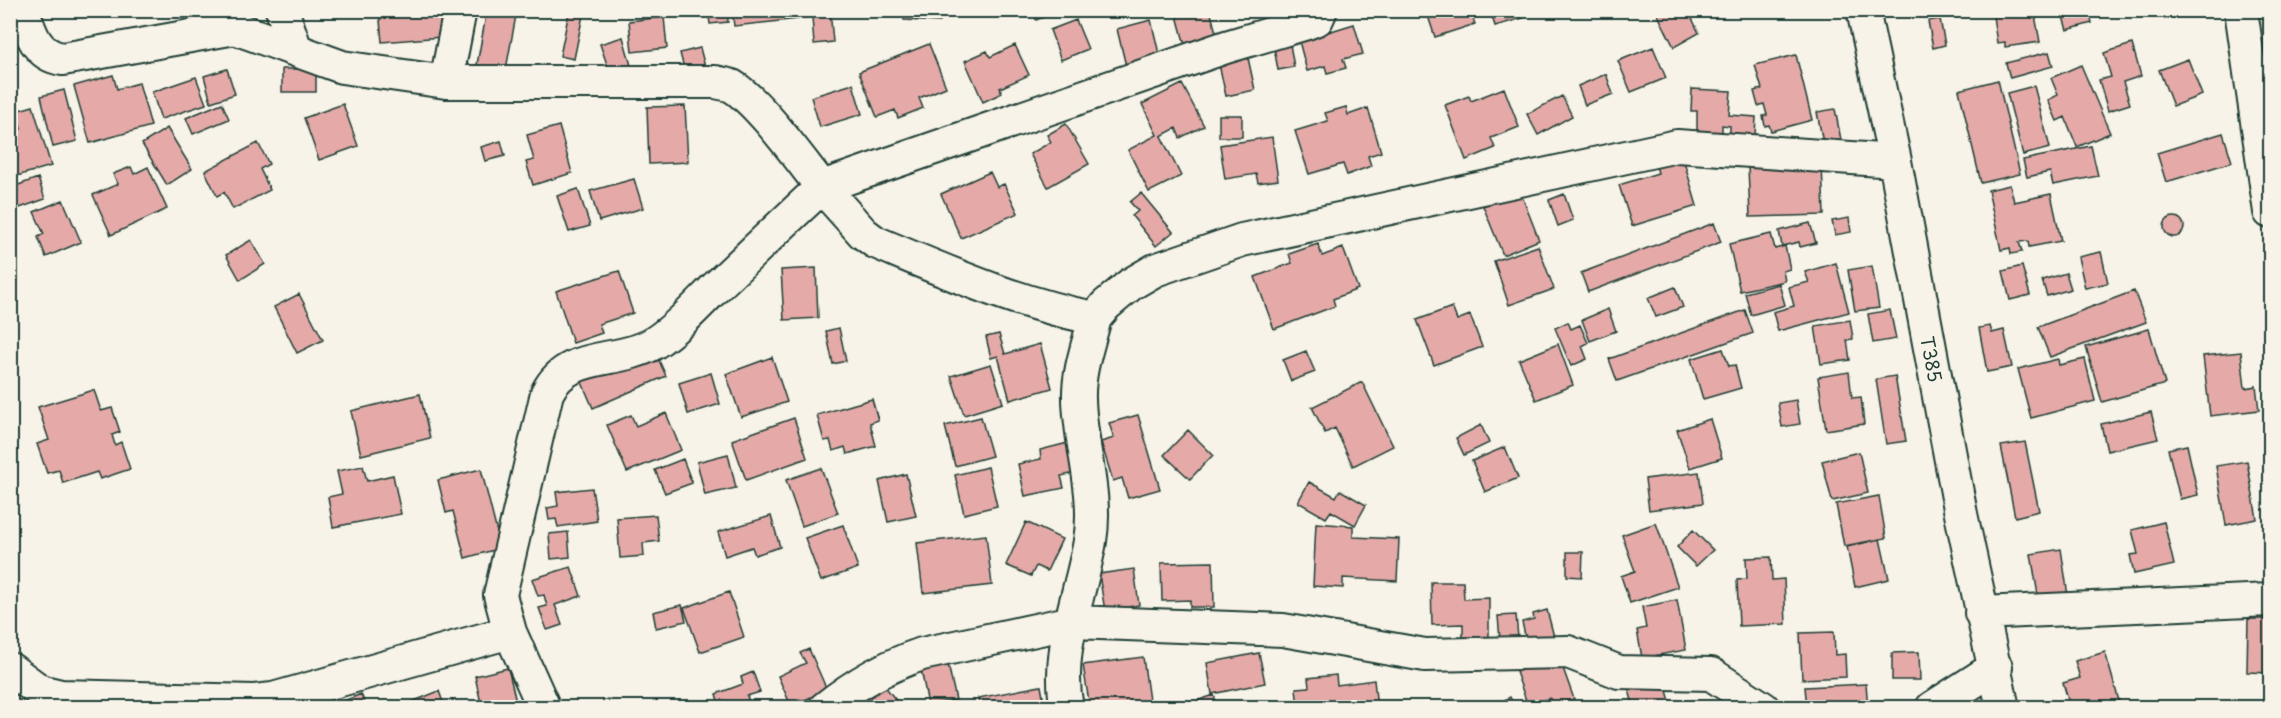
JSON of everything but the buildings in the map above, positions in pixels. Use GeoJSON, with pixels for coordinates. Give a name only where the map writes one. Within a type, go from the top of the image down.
{"type":"FeatureCollection","features":[{"type":"Feature","properties":{"kind":"street"},"geometry":{"type":"LineString","coordinates":[[23,10],[31,36],[43,53],[53,58],[63,59],[223,28],[235,28],[359,71],[446,82],[715,82],[731,85],[767,120],[863,233],[875,242],[959,278],[1065,313],[1095,318]]}},
{"type":"Feature","properties":{"kind":"street"},"geometry":{"type":"LineString","coordinates":[[282,10],[296,50]]}},
{"type":"Feature","properties":{"kind":"street"},"geometry":{"type":"LineString","coordinates":[[446,82],[460,10]]}},
{"type":"Feature","properties":{"kind":"street"},"geometry":{"type":"LineString","coordinates":[[544,708],[510,632],[500,595],[546,393],[557,375],[571,366],[637,351],[670,331],[822,186],[1215,51],[1307,23],[1317,19],[1321,10]]}},
{"type":"Feature","properties":{"kind":"street","name":"T385"},"geometry":{"type":"LineString","coordinates":[[1863,10],[1895,161],[1981,613],[2003,708]]}},
{"type":"Feature","properties":{"kind":"street"},"geometry":{"type":"LineString","coordinates":[[2241,10],[2271,212]]}},
{"type":"Feature","properties":{"kind":"street"},"geometry":{"type":"LineString","coordinates":[[1067,708],[1066,652],[1091,539],[1092,516],[1079,399],[1081,376],[1095,318],[1106,305],[1131,285],[1155,270],[1242,240],[1677,146],[1696,145],[1895,161]]}},
{"type":"Feature","properties":{"kind":"street"},"geometry":{"type":"LineString","coordinates":[[1981,613],[2271,600]]}},
{"type":"Feature","properties":{"kind":"street"},"geometry":{"type":"LineString","coordinates":[[825,708],[872,674],[900,661],[922,654],[1073,622],[1283,630],[1425,655],[1568,652],[1618,672],[1711,674],[1762,708]]}},
{"type":"Feature","properties":{"kind":"street"},"geometry":{"type":"LineString","coordinates":[[10,669],[40,691],[61,696],[254,701],[273,699],[510,632]]}},
{"type":"Feature","properties":{"kind":"street"},"geometry":{"type":"LineString","coordinates":[[1932,708],[1995,667]]}}]}
